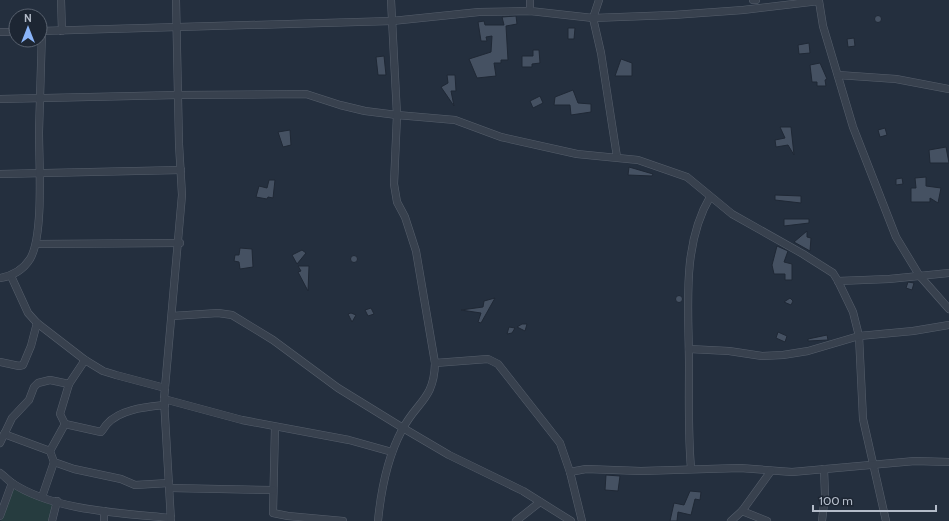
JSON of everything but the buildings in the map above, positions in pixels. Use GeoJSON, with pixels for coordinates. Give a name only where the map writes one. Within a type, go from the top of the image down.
{"type":"FeatureCollection","features":[{"type":"Feature","properties":{"kind":"street"},"geometry":{"type":"LineString","coordinates":[[61,0],[62,31]]}},
{"type":"Feature","properties":{"kind":"street"},"geometry":{"type":"LineString","coordinates":[[0,473],[12,483],[42,497],[58,502],[104,511],[171,520],[164,402],[180,243],[182,195],[176,0]]}},
{"type":"Feature","properties":{"kind":"street"},"geometry":{"type":"LineString","coordinates":[[378,521],[380,496],[392,452],[403,428],[428,395],[433,384],[435,363],[416,251],[397,202],[394,184],[397,116],[391,0]]}},
{"type":"Feature","properties":{"kind":"street"},"geometry":{"type":"LineString","coordinates":[[530,0],[530,11]]}},
{"type":"Feature","properties":{"kind":"street"},"geometry":{"type":"LineString","coordinates":[[599,0],[593,18],[601,53],[617,157]]}},
{"type":"Feature","properties":{"kind":"street"},"geometry":{"type":"LineString","coordinates":[[48,31],[177,29],[392,21],[479,12],[530,11],[593,18],[681,15],[818,0],[823,26],[853,127],[896,236],[919,275],[949,309]]}},
{"type":"Feature","properties":{"kind":"street"},"geometry":{"type":"LineString","coordinates":[[0,278],[11,276],[30,259],[36,244],[38,225],[41,48]]}},
{"type":"Feature","properties":{"kind":"street"},"geometry":{"type":"LineString","coordinates":[[838,74],[896,79],[949,89]]}},
{"type":"Feature","properties":{"kind":"street"},"geometry":{"type":"LineString","coordinates":[[0,99],[306,94],[340,105],[397,116],[455,120],[501,137],[577,154],[638,160],[687,177],[732,214],[833,273],[838,281],[853,312],[860,336],[863,419],[886,521]]}},
{"type":"Feature","properties":{"kind":"street"},"geometry":{"type":"LineString","coordinates":[[0,174],[181,170]]}},
{"type":"Feature","properties":{"kind":"street"},"geometry":{"type":"LineString","coordinates":[[691,468],[688,430],[689,279],[699,216],[710,197]]}},
{"type":"Feature","properties":{"kind":"street"},"geometry":{"type":"LineString","coordinates":[[36,244],[180,243]]}},
{"type":"Feature","properties":{"kind":"street"},"geometry":{"type":"LineString","coordinates":[[838,281],[889,279],[949,273]]}},
{"type":"Feature","properties":{"kind":"street"},"geometry":{"type":"LineString","coordinates":[[11,276],[23,304],[37,323],[85,360],[103,371],[165,388]]}},
{"type":"Feature","properties":{"kind":"street"},"geometry":{"type":"LineString","coordinates":[[172,316],[218,313],[232,315],[274,340],[338,388],[403,428],[449,455],[523,491],[571,521]]}},
{"type":"Feature","properties":{"kind":"street"},"geometry":{"type":"LineString","coordinates":[[0,362],[19,366],[23,365],[32,346],[37,323]]}},
{"type":"Feature","properties":{"kind":"street"},"geometry":{"type":"LineString","coordinates":[[689,349],[729,351],[762,356],[783,355],[808,351],[860,336],[913,331],[949,325]]}},
{"type":"Feature","properties":{"kind":"street"},"geometry":{"type":"LineString","coordinates":[[435,363],[488,359],[493,360],[560,443],[570,472],[582,521]]}},
{"type":"Feature","properties":{"kind":"street"},"geometry":{"type":"LineString","coordinates":[[65,424],[60,414],[69,384],[85,360]]}},
{"type":"Feature","properties":{"kind":"street"},"geometry":{"type":"LineString","coordinates":[[50,451],[2,438],[12,418],[29,400],[38,383],[50,380],[69,384]]}},
{"type":"Feature","properties":{"kind":"street"},"geometry":{"type":"LineString","coordinates":[[65,424],[99,432],[103,430],[108,423],[129,410],[164,402],[275,428],[349,440],[392,452]]}},
{"type":"Feature","properties":{"kind":"street"},"geometry":{"type":"LineString","coordinates":[[42,497],[54,462],[50,451],[65,424]]}},
{"type":"Feature","properties":{"kind":"street"},"geometry":{"type":"LineString","coordinates":[[275,428],[273,490],[274,513],[287,519],[343,521]]}},
{"type":"Feature","properties":{"kind":"street"},"geometry":{"type":"LineString","coordinates":[[570,472],[586,470],[641,471],[691,468],[740,468],[792,472],[916,461],[949,462]]}},
{"type":"Feature","properties":{"kind":"street"},"geometry":{"type":"LineString","coordinates":[[54,462],[74,469],[121,479],[134,485],[170,485],[273,490]]}},
{"type":"Feature","properties":{"kind":"street"},"geometry":{"type":"LineString","coordinates":[[822,521],[825,495],[824,470]]}},
{"type":"Feature","properties":{"kind":"street"},"geometry":{"type":"LineString","coordinates":[[731,521],[742,511],[771,471]]}},
{"type":"Feature","properties":{"kind":"street"},"geometry":{"type":"LineString","coordinates":[[0,516],[12,483]]}},
{"type":"Feature","properties":{"kind":"street"},"geometry":{"type":"LineString","coordinates":[[52,521],[58,502]]}},
{"type":"Feature","properties":{"kind":"street"},"geometry":{"type":"LineString","coordinates":[[516,521],[540,502]]}},
{"type":"Feature","properties":{"kind":"street"},"geometry":{"type":"LineString","coordinates":[[104,511],[104,521]]}},
{"type":"Feature","properties":{"kind":"street"},"geometry":{"type":"LineString","coordinates":[[742,511],[767,521]]}},
{"type":"Feature","properties":{"kind":"green space"},"geometry":{"type":"Polygon","coordinates":[[[13,489],[54,504],[49,521],[1,521],[13,489]]]}}]}
